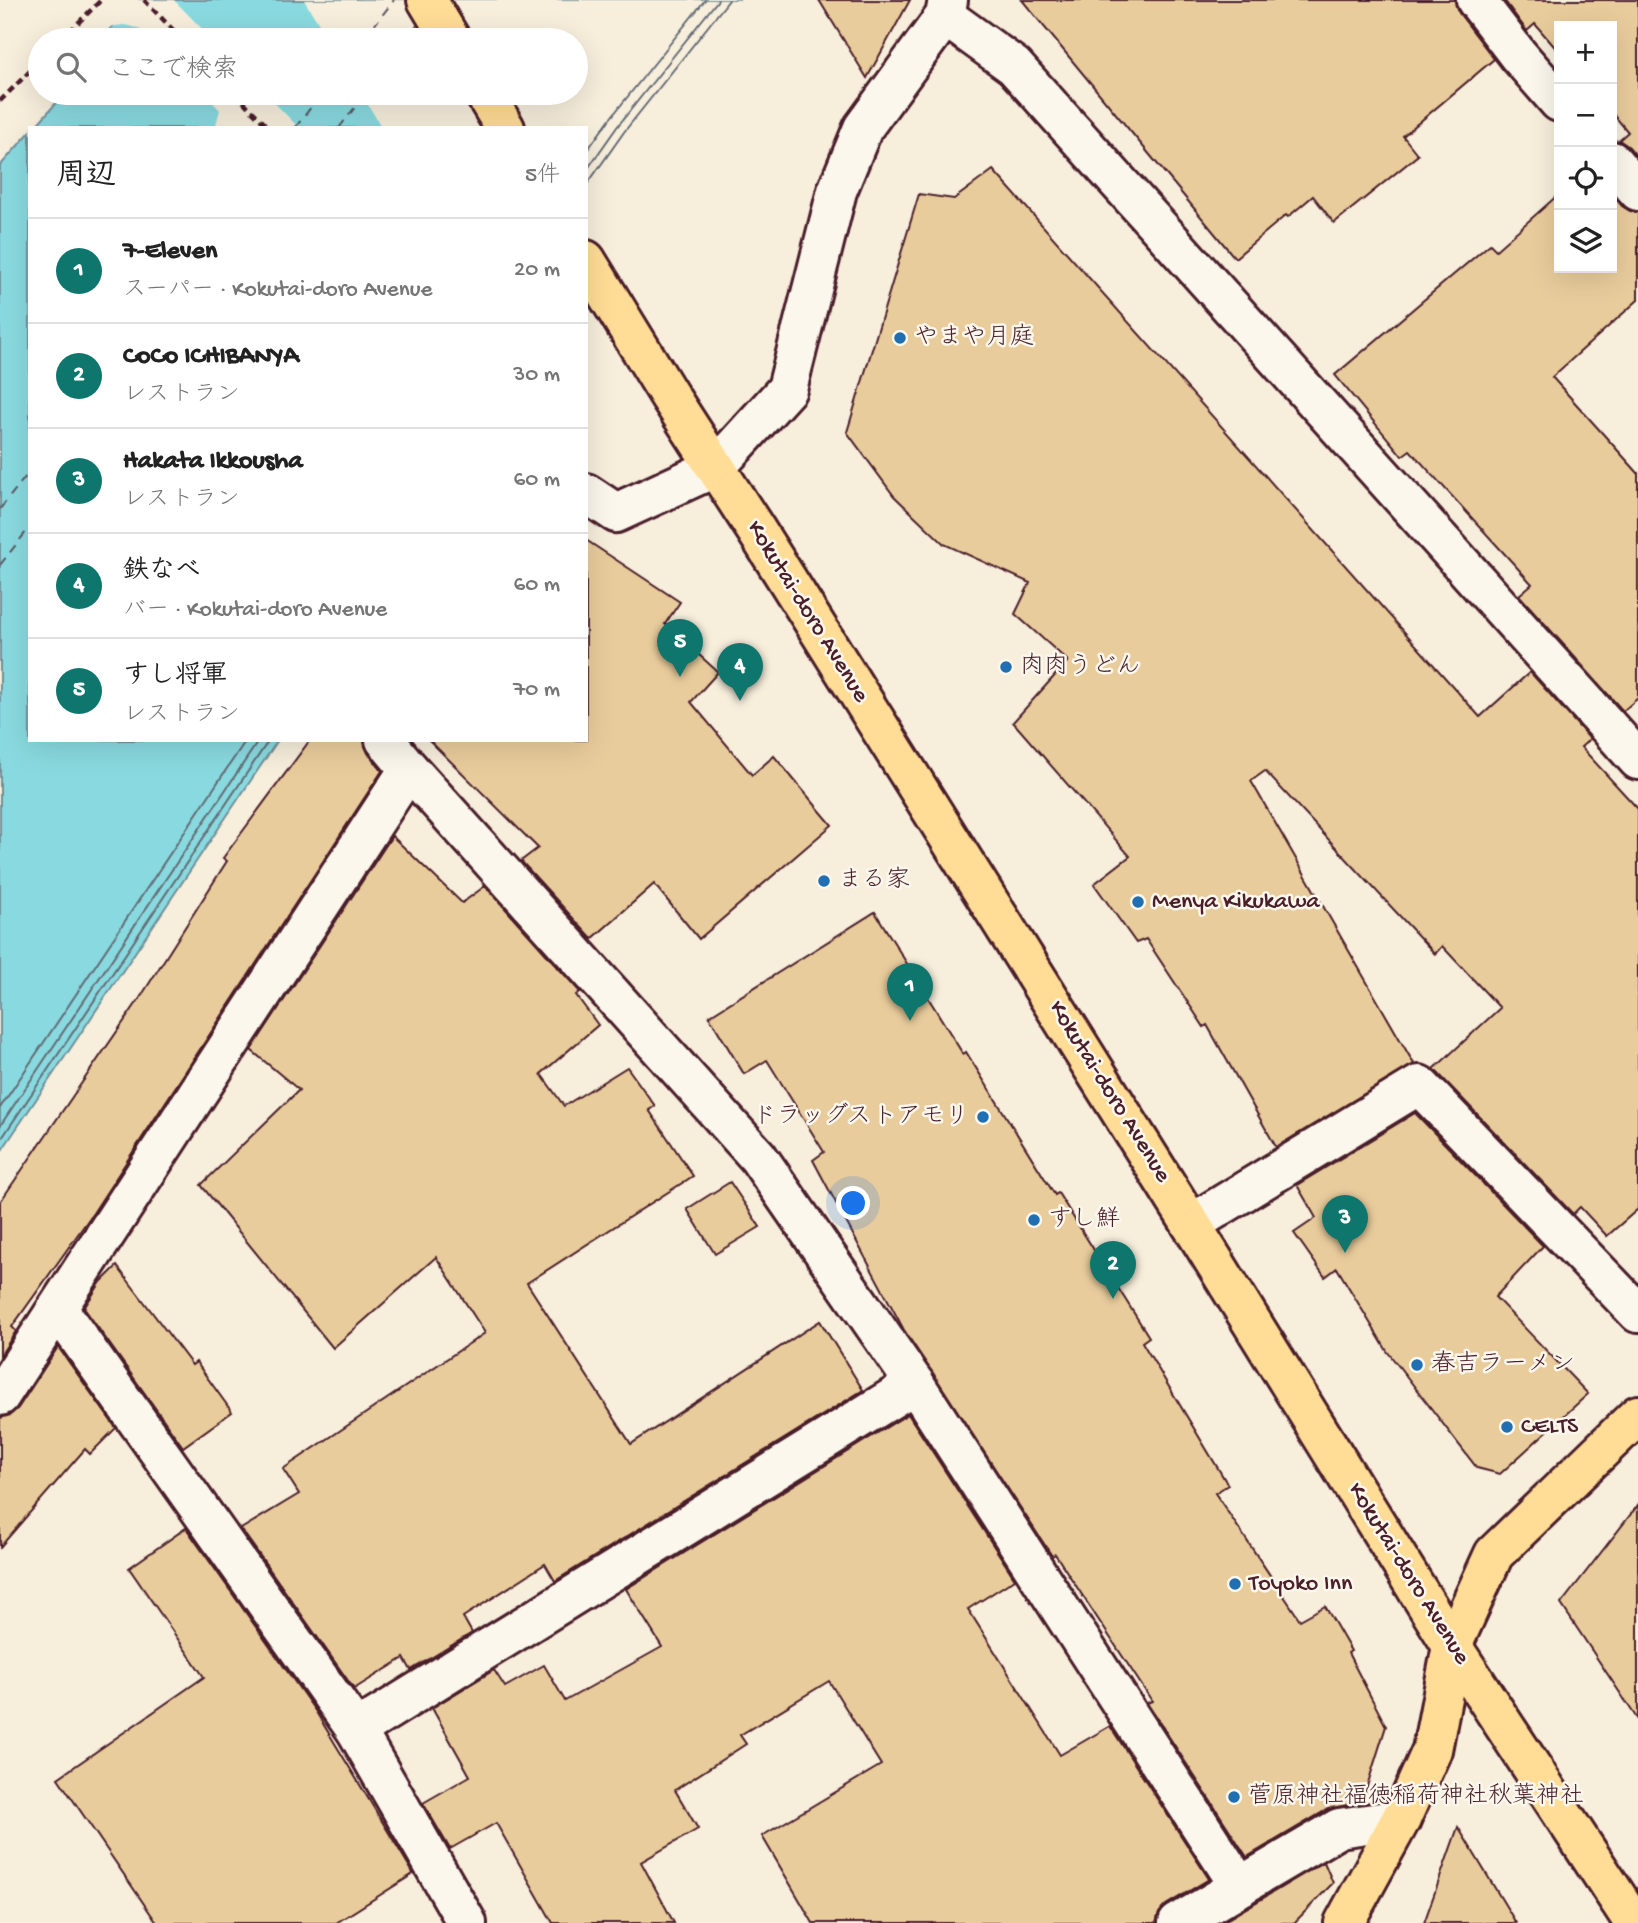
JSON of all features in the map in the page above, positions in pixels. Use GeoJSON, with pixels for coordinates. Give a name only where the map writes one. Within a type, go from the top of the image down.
{"type":"FeatureCollection","features":[{"type":"Feature","properties":{"kind":"main road"},"geometry":{"type":"LineString","coordinates":[[427,0],[444,28]]}},
{"type":"Feature","properties":{"kind":"main road"},"geometry":{"type":"LineString","coordinates":[[491,105],[504,126]]}},
{"type":"Feature","properties":{"kind":"main road","name":"Kokutai-doro Avenue"},"geometry":{"type":"LineString","coordinates":[[588,263],[1191,1224],[1452,1646],[1634,1923]]}},
{"type":"Feature","properties":{"kind":"main road"},"geometry":{"type":"LineString","coordinates":[[1344,1923],[1401,1819],[1432,1750],[1452,1646],[1494,1554],[1638,1415]]}},
{"type":"Feature","properties":{"kind":"street"},"geometry":{"type":"LineString","coordinates":[[1476,0],[1554,96]]}},
{"type":"Feature","properties":{"kind":"street"},"geometry":{"type":"LineString","coordinates":[[588,494],[616,513],[716,467],[788,389],[837,191],[863,128],[947,8],[1014,66],[1638,761]]}},
{"type":"Feature","properties":{"kind":"street"},"geometry":{"type":"LineString","coordinates":[[1617,167],[1638,191]]}},
{"type":"Feature","properties":{"kind":"street"},"geometry":{"type":"LineString","coordinates":[[0,1396],[58,1309],[397,754],[758,1157],[915,1384],[1240,1887]]}},
{"type":"Feature","properties":{"kind":"street"},"geometry":{"type":"LineString","coordinates":[[1191,1224],[1419,1085],[1638,1313]]}},
{"type":"Feature","properties":{"kind":"street"},"geometry":{"type":"LineString","coordinates":[[58,1309],[356,1730],[467,1923]]}},
{"type":"Feature","properties":{"kind":"street"},"geometry":{"type":"LineString","coordinates":[[356,1730],[915,1384]]}},
{"type":"Feature","properties":{"kind":"street"},"geometry":{"type":"LineString","coordinates":[[1178,1923],[1339,1828],[1401,1819]]}},
{"type":"Feature","properties":{"kind":"path"},"geometry":{"type":"LineString","coordinates":[[73,28],[101,0]]}},
{"type":"Feature","properties":{"kind":"path"},"geometry":{"type":"LineString","coordinates":[[144,0],[171,28]]}},
{"type":"Feature","properties":{"kind":"path"},"geometry":{"type":"LineString","coordinates":[[0,101],[28,73]]}},
{"type":"Feature","properties":{"kind":"path"},"geometry":{"type":"LineString","coordinates":[[246,105],[267,126]]}},
{"type":"Feature","properties":{"kind":"water"},"geometry":{"type":"Polygon","coordinates":[[[139,0],[738,0],[588,126],[36,126],[54,105],[588,105],[588,28],[111,28],[139,0]]]}},
{"type":"Feature","properties":{"kind":"water"},"geometry":{"type":"Polygon","coordinates":[[[28,134],[28,742],[277,742],[0,1153],[0,166],[28,134]]]}},
{"type":"Feature","properties":{"kind":"pier"},"geometry":{"type":"Polygon","coordinates":[[[134,0],[174,0],[201,28],[138,28],[124,25],[107,27],[134,0]]]}},
{"type":"Feature","properties":{"kind":"pier"},"geometry":{"type":"Polygon","coordinates":[[[304,0],[742,0],[632,139],[588,200],[588,126],[381,126],[368,105],[588,105],[588,28],[322,28],[304,0]]]}},
{"type":"Feature","properties":{"kind":"pier"},"geometry":{"type":"Polygon","coordinates":[[[215,105],[277,105],[297,126],[216,126],[220,110],[215,105]]]}},
{"type":"Feature","properties":{"kind":"building"},"geometry":{"type":"Polygon","coordinates":[[[819,0],[910,0],[867,78],[819,0]]]}},
{"type":"Feature","properties":{"kind":"building"},"geometry":{"type":"Polygon","coordinates":[[[1022,0],[1455,0],[1459,13],[1494,59],[1403,136],[1418,155],[1334,223],[1313,196],[1235,258],[1022,0]]]}},
{"type":"Feature","properties":{"kind":"building"},"geometry":{"type":"Polygon","coordinates":[[[1504,0],[1638,0],[1638,158],[1619,140],[1628,132],[1617,119],[1617,21],[1554,21],[1554,46],[1535,24],[1527,31],[1504,0]]]}},
{"type":"Feature","properties":{"kind":"building"},"geometry":{"type":"Polygon","coordinates":[[[993,170],[1480,717],[1530,672],[1590,739],[1581,747],[1638,809],[1638,1209],[1607,1236],[1580,1207],[1573,1214],[1434,1069],[1500,1008],[1442,946],[1435,954],[1265,771],[1251,781],[1414,1064],[1276,1147],[1207,1025],[1204,1027],[1146,939],[1136,943],[1094,884],[1130,856],[1013,722],[1068,661],[1015,614],[1030,583],[944,544],[894,496],[847,432],[919,194],[954,199],[993,170]]]}},
{"type":"Feature","properties":{"kind":"building"},"geometry":{"type":"Polygon","coordinates":[[[1554,198],[1554,273],[1617,273],[1617,200],[1630,211],[1638,212],[1638,300],[1552,377],[1638,473],[1638,698],[1623,711],[1519,595],[1532,584],[1410,450],[1402,456],[1335,375],[1490,244],[1496,250],[1554,198]]]}},
{"type":"Feature","properties":{"kind":"building"},"geometry":{"type":"Polygon","coordinates":[[[588,541],[680,602],[665,624],[718,672],[691,702],[752,775],[774,756],[832,825],[699,939],[654,884],[592,939],[521,861],[538,848],[431,742],[588,742],[588,541]]]}},
{"type":"Feature","properties":{"kind":"building"},"geometry":{"type":"Polygon","coordinates":[[[309,742],[365,742],[368,753],[382,771],[93,1213],[12,1327],[16,1331],[0,1356],[0,1202],[140,998],[227,861],[223,858],[309,742]]]}},
{"type":"Feature","properties":{"kind":"building"},"geometry":{"type":"Polygon","coordinates":[[[392,836],[462,903],[485,886],[580,992],[576,995],[598,1025],[541,1074],[564,1106],[627,1067],[655,1106],[649,1110],[693,1176],[527,1283],[631,1444],[820,1321],[863,1390],[555,1581],[545,1564],[463,1617],[472,1633],[411,1670],[404,1658],[354,1689],[241,1529],[299,1494],[283,1469],[485,1333],[436,1257],[333,1348],[201,1185],[299,1090],[251,1050],[392,836]]]}},
{"type":"Feature","properties":{"kind":"building"},"geometry":{"type":"Polygon","coordinates":[[[875,912],[963,1054],[966,1052],[1055,1195],[1058,1193],[1149,1337],[1142,1342],[1228,1485],[1215,1493],[1300,1620],[1325,1606],[1351,1651],[1348,1653],[1386,1726],[1362,1802],[1328,1809],[1247,1857],[1147,1703],[1152,1701],[1055,1554],[1052,1556],[904,1330],[813,1160],[824,1152],[767,1060],[744,1074],[709,1016],[875,912]]]}},
{"type":"Feature","properties":{"kind":"building"},"geometry":{"type":"Polygon","coordinates":[[[1415,1113],[1543,1246],[1495,1297],[1588,1394],[1500,1474],[1477,1468],[1387,1351],[1337,1268],[1325,1277],[1294,1233],[1316,1218],[1297,1185],[1415,1113]]]}},
{"type":"Feature","properties":{"kind":"building"},"geometry":{"type":"Polygon","coordinates":[[[730,1182],[760,1227],[715,1254],[687,1209],[730,1182]]]}},
{"type":"Feature","properties":{"kind":"building"},"geometry":{"type":"Polygon","coordinates":[[[117,1266],[192,1365],[196,1362],[232,1412],[183,1447],[84,1308],[101,1282],[117,1266]]]}},
{"type":"Feature","properties":{"kind":"building"},"geometry":{"type":"Polygon","coordinates":[[[58,1347],[116,1428],[90,1454],[85,1449],[0,1547],[0,1418],[10,1415],[18,1408],[58,1347]]]}},
{"type":"Feature","properties":{"kind":"building"},"geometry":{"type":"Polygon","coordinates":[[[908,1414],[1015,1579],[968,1609],[1060,1755],[1110,1726],[1209,1879],[1166,1905],[1159,1913],[1156,1923],[813,1923],[762,1836],[881,1765],[829,1681],[740,1735],[746,1744],[675,1790],[698,1829],[641,1862],[674,1923],[553,1923],[496,1823],[450,1849],[423,1803],[470,1776],[432,1708],[494,1670],[505,1687],[544,1665],[565,1701],[662,1647],[626,1589],[908,1414]]]}},
{"type":"Feature","properties":{"kind":"building"},"geometry":{"type":"Polygon","coordinates":[[[1638,1505],[1638,1720],[1561,1604],[1638,1505]]]}},
{"type":"Feature","properties":{"kind":"building"},"geometry":{"type":"Polygon","coordinates":[[[186,1528],[316,1712],[412,1871],[413,1874],[336,1923],[157,1923],[58,1778],[204,1677],[129,1568],[186,1528]]]}},
{"type":"Feature","properties":{"kind":"building"},"geometry":{"type":"Polygon","coordinates":[[[1458,1827],[1516,1923],[1424,1923],[1458,1827]]]}},
{"type":"Feature","properties":{"kind":"building"},"geometry":{"type":"Polygon","coordinates":[[[1324,1862],[1333,1883],[1294,1923],[1221,1923],[1324,1862]]]}},
{"type":"Feature","properties":{"kind":"ferry route"},"geometry":{"type":"LineString","coordinates":[[372,28],[394,0]]}},
{"type":"Feature","properties":{"kind":"ferry route"},"geometry":{"type":"LineString","coordinates":[[415,28],[418,24]]}},
{"type":"Feature","properties":{"kind":"ferry route"},"geometry":{"type":"LineString","coordinates":[[297,126],[313,105]]}},
{"type":"Feature","properties":{"kind":"ferry route"},"geometry":{"type":"LineString","coordinates":[[341,126],[357,105]]}},
{"type":"Feature","properties":{"kind":"ferry route"},"geometry":{"type":"LineString","coordinates":[[0,509],[28,474]]}},
{"type":"Feature","properties":{"kind":"ferry route"},"geometry":{"type":"LineString","coordinates":[[0,565],[28,530]]}},
{"type":"Feature","properties":{"kind":"place","name":"やまや月庭"},"geometry":{"type":"Point","coordinates":[900,338]}},
{"type":"Feature","properties":{"kind":"place","name":"肉肉うどん"},"geometry":{"type":"Point","coordinates":[1006,667]}},
{"type":"Feature","properties":{"kind":"place","name":"すし将軍"},"geometry":{"type":"Point","coordinates":[680,677]}},
{"type":"Feature","properties":{"kind":"place","name":"鉄なべ"},"geometry":{"type":"Point","coordinates":[740,701]}},
{"type":"Feature","properties":{"kind":"place","name":"まる家"},"geometry":{"type":"Point","coordinates":[824,881]}},
{"type":"Feature","properties":{"kind":"place","name":"Menya Kikukawa"},"geometry":{"type":"Point","coordinates":[1138,902]}},
{"type":"Feature","properties":{"kind":"place","name":"7-Eleven"},"geometry":{"type":"Point","coordinates":[910,1021]}},
{"type":"Feature","properties":{"kind":"place","name":"ドラッグストアモリ"},"geometry":{"type":"Point","coordinates":[983,1117]}},
{"type":"Feature","properties":{"kind":"place","name":"すし鮮"},"geometry":{"type":"Point","coordinates":[1034,1220]}},
{"type":"Feature","properties":{"kind":"place","name":"Hakata Ikkousha"},"geometry":{"type":"Point","coordinates":[1345,1253]}},
{"type":"Feature","properties":{"kind":"place","name":"CoCo ICHIBANYA"},"geometry":{"type":"Point","coordinates":[1113,1299]}},
{"type":"Feature","properties":{"kind":"place","name":"春吉ラーメン"},"geometry":{"type":"Point","coordinates":[1417,1365]}},
{"type":"Feature","properties":{"kind":"place","name":"CELTS"},"geometry":{"type":"Point","coordinates":[1507,1427]}},
{"type":"Feature","properties":{"kind":"place","name":"Toyoko Inn"},"geometry":{"type":"Point","coordinates":[1235,1584]}},
{"type":"Feature","properties":{"kind":"place","name":"菅原神社福徳稲荷神社秋葉神社"},"geometry":{"type":"Point","coordinates":[1234,1797]}}]}
